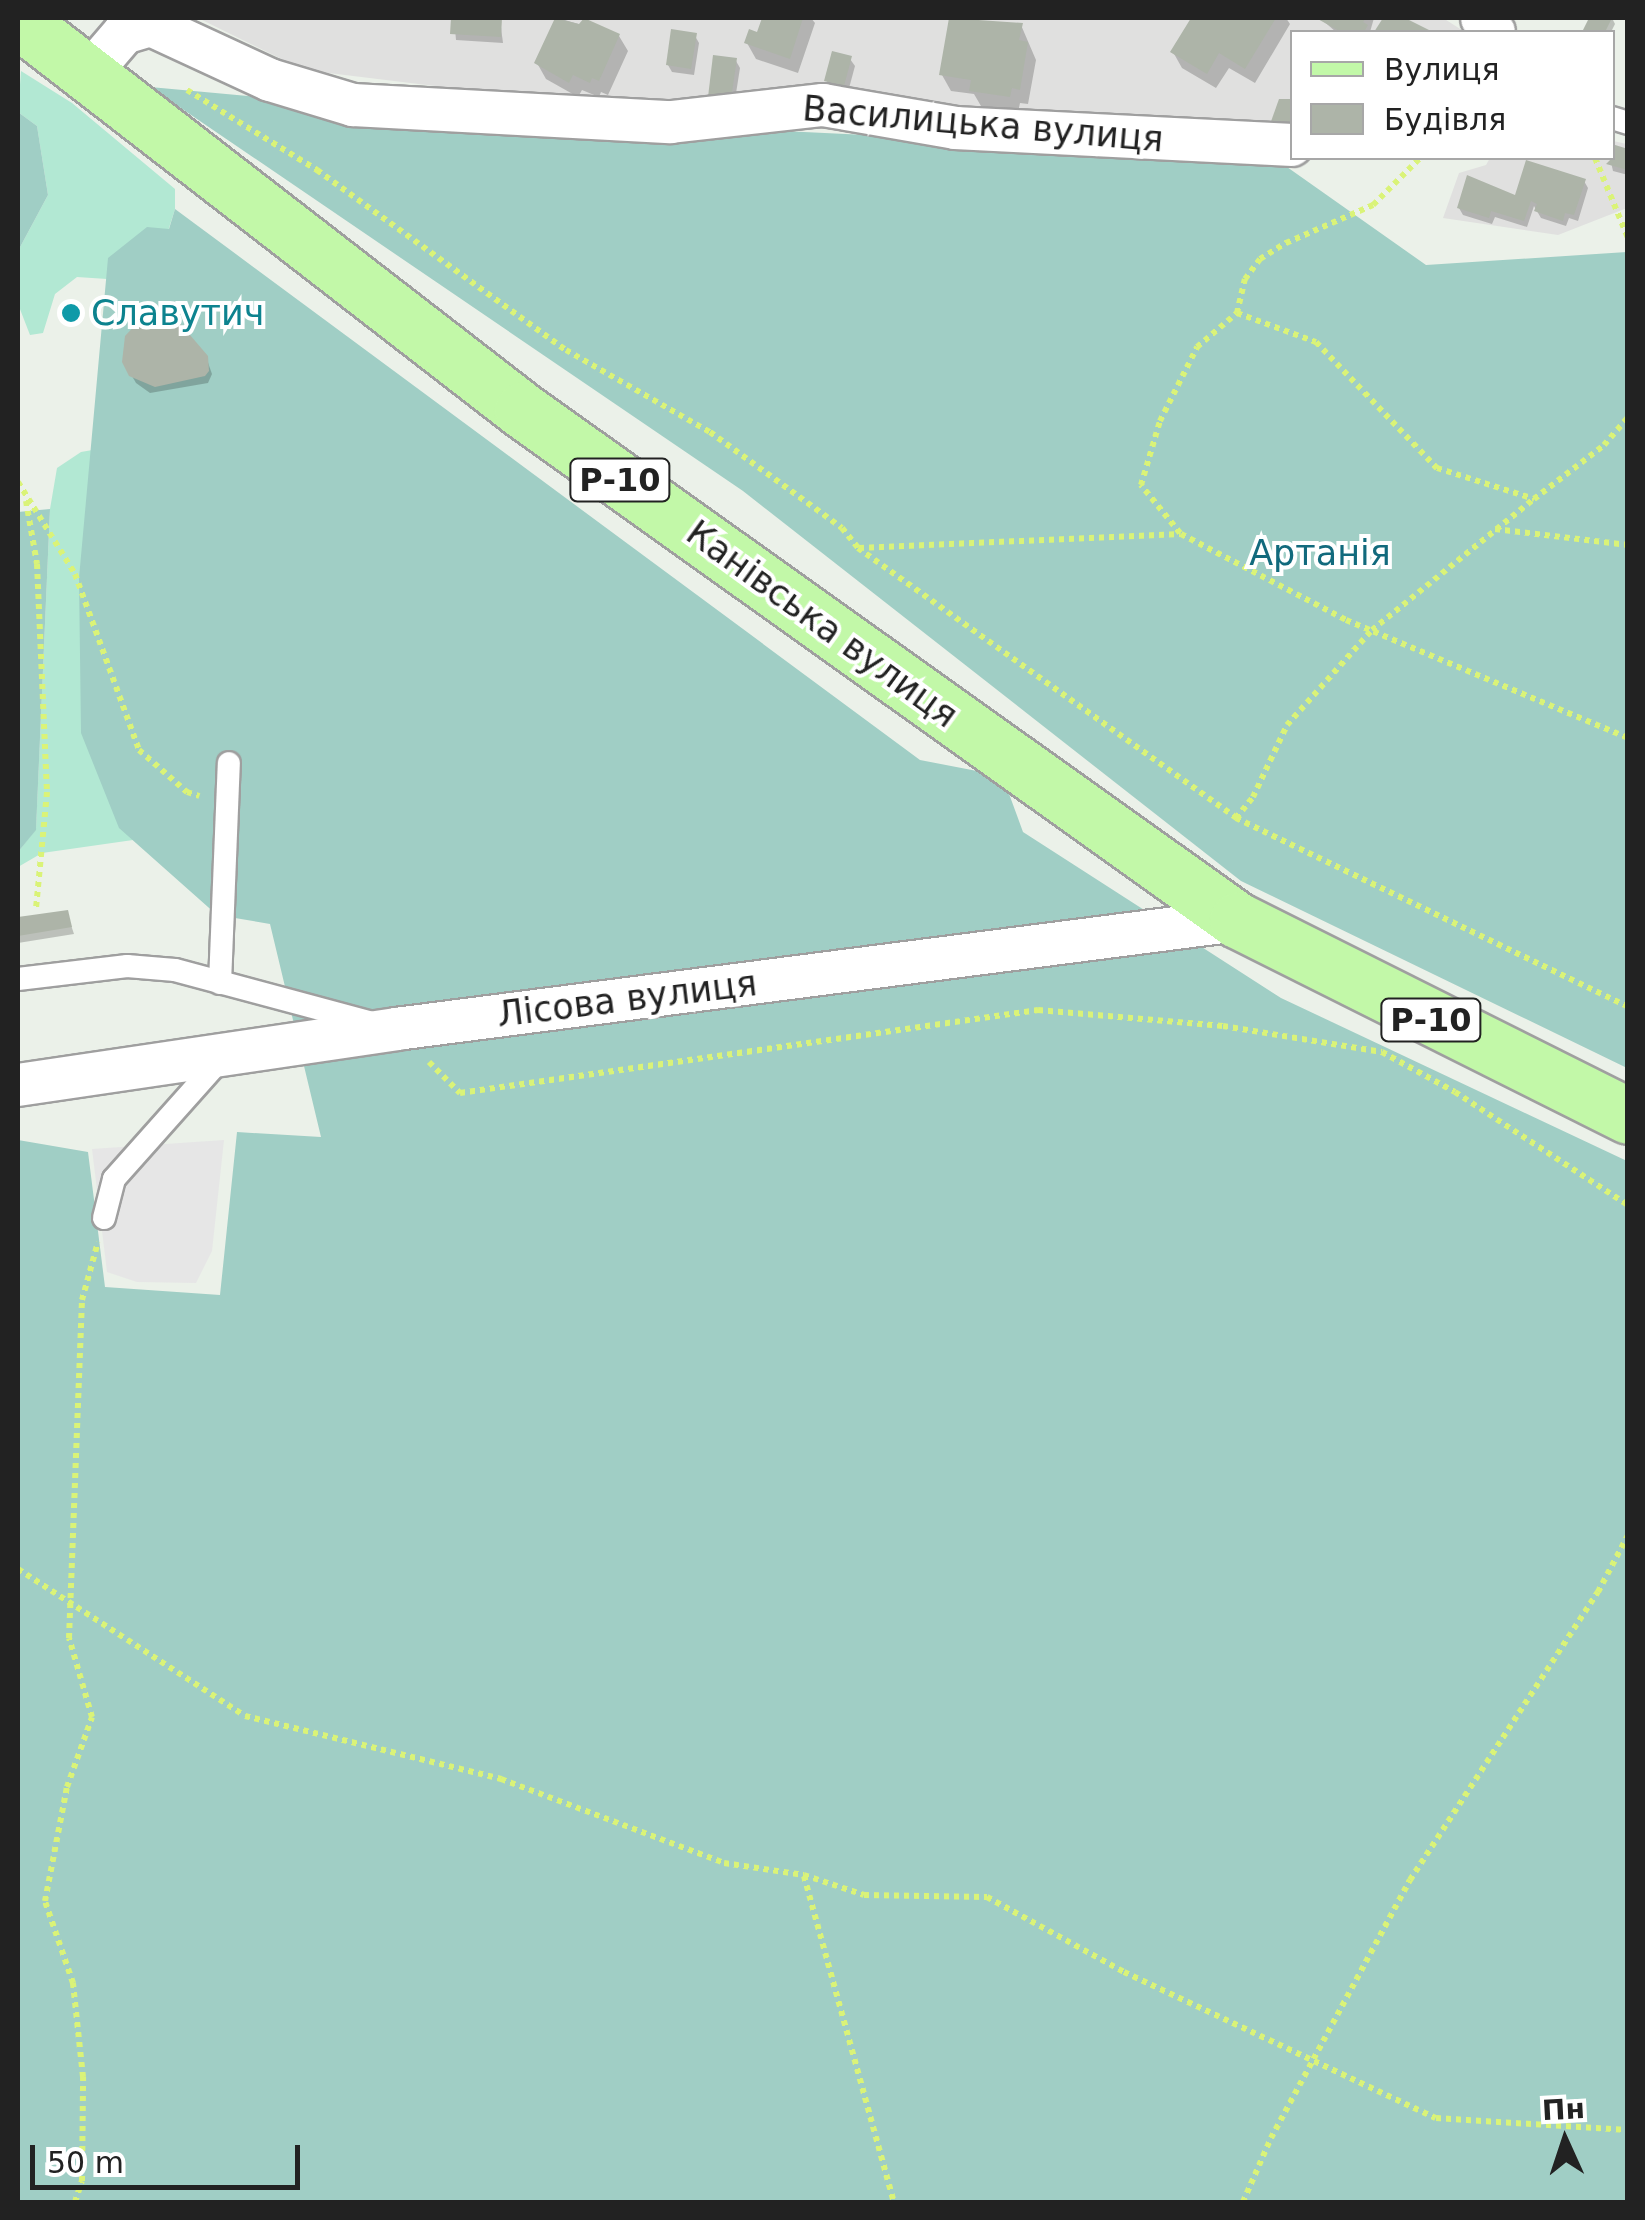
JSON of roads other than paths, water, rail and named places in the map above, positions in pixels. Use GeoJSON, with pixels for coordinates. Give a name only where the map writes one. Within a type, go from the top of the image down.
{"type":"FeatureCollection","features":[{"type":"Feature","properties":{"kind":"main road","name":"Канівська вулиця"},"geometry":{"type":"LineString","coordinates":[[18,20],[522,410],[1237,920],[1628,1116]]}},
{"type":"Feature","properties":{"kind":"street","name":"Василицька вулиця"},"geometry":{"type":"LineString","coordinates":[[88,75],[124,33],[154,21],[270,80],[353,105],[671,122],[822,105],[956,128],[1290,145]]}},
{"type":"Feature","properties":{"kind":"street","name":"Лісова вулиця"},"geometry":{"type":"LineString","coordinates":[[28,1079],[223,1057],[396,1030],[1237,920]]}},
{"type":"Feature","properties":{"kind":"lane"},"geometry":{"type":"LineString","coordinates":[[220,983],[229,763]]}},
{"type":"Feature","properties":{"kind":"lane"},"geometry":{"type":"LineString","coordinates":[[18,979],[128,966],[175,970],[396,1030]]}},
{"type":"Feature","properties":{"kind":"lane"},"geometry":{"type":"LineString","coordinates":[[104,1218],[114,1179],[223,1057]]}},
{"type":"Feature","properties":{"kind":"place","name":"Славутич"},"geometry":{"type":"Point","coordinates":[71,313]}},
{"type":"Feature","properties":{"kind":"park label","name":"Артанія"},"geometry":{"type":"Point","coordinates":[1320,553]}}]}
